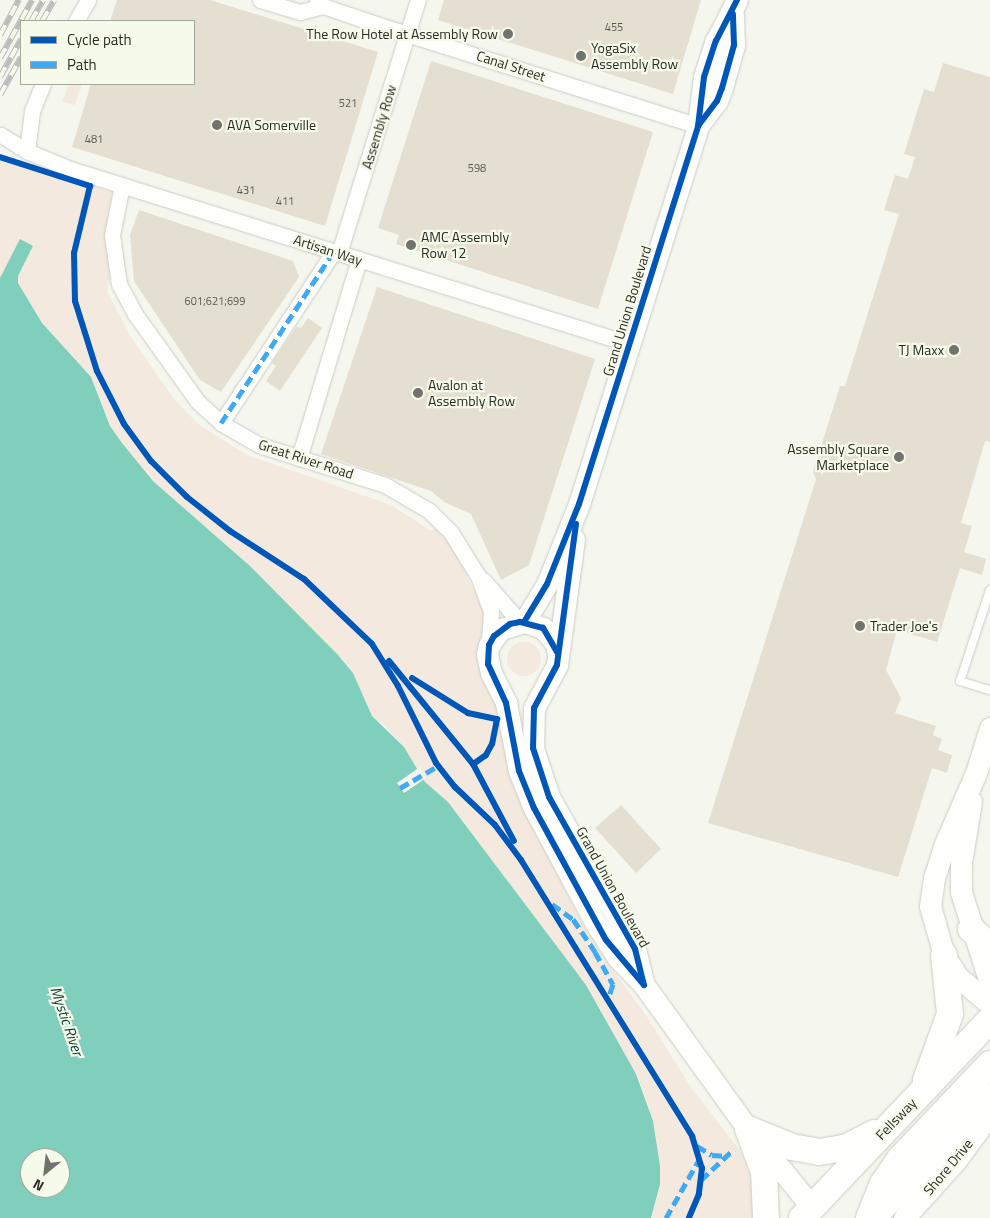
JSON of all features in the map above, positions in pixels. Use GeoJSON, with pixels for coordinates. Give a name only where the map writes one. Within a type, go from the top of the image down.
{"type":"FeatureCollection","features":[{"type":"Feature","properties":{"kind":"highway"},"geometry":{"type":"LineString","coordinates":[[920,1093],[950,1014],[944,955]]}},
{"type":"Feature","properties":{"kind":"highway","name":"Fellsway"},"geometry":{"type":"LineString","coordinates":[[813,1215],[896,1119],[990,1020]]}},
{"type":"Feature","properties":{"kind":"highway"},"geometry":{"type":"LineString","coordinates":[[871,1218],[895,1166],[990,1064]]}},
{"type":"Feature","properties":{"kind":"highway"},"geometry":{"type":"LineString","coordinates":[[871,1218],[990,1098]]}},
{"type":"Feature","properties":{"kind":"highway"},"geometry":{"type":"LineString","coordinates":[[748,1129],[805,1151],[832,1152],[857,1143],[896,1119]]}},
{"type":"Feature","properties":{"kind":"highway"},"geometry":{"type":"LineString","coordinates":[[748,1129],[764,1172],[766,1218]]}},
{"type":"Feature","properties":{"kind":"street"},"geometry":{"type":"LineString","coordinates":[[77,20],[88,0]]}},
{"type":"Feature","properties":{"kind":"street","name":"Canal Street"},"geometry":{"type":"LineString","coordinates":[[260,0],[300,12],[320,3],[407,34],[698,126]]}},
{"type":"Feature","properties":{"kind":"street","name":"Assembly Row"},"geometry":{"type":"LineString","coordinates":[[221,423],[337,252],[418,0]]}},
{"type":"Feature","properties":{"kind":"street","name":"Grand Union Boulevard"},"geometry":{"type":"LineString","coordinates":[[522,622],[547,584],[580,504],[698,126],[704,77],[716,41],[735,7]]}},
{"type":"Feature","properties":{"kind":"street"},"geometry":{"type":"LineString","coordinates":[[27,151],[32,111],[43,85]]}},
{"type":"Feature","properties":{"kind":"street","name":"Artisan Way"},"geometry":{"type":"LineString","coordinates":[[1,135],[27,151],[122,185],[630,344]]}},
{"type":"Feature","properties":{"kind":"street","name":"Great River Road"},"geometry":{"type":"LineString","coordinates":[[122,185],[112,235],[119,284],[135,314],[184,384],[221,423],[260,445],[385,485],[414,500],[450,532],[478,576],[522,622]]}},
{"type":"Feature","properties":{"kind":"street"},"geometry":{"type":"LineString","coordinates":[[298,458],[359,259]]}},
{"type":"Feature","properties":{"kind":"street","name":"Grand Union Boulevard"},"geometry":{"type":"LineString","coordinates":[[558,654],[580,504]]}},
{"type":"Feature","properties":{"kind":"street","name":"Great River Road"},"geometry":{"type":"LineString","coordinates":[[478,576],[491,611],[489,645]]}},
{"type":"Feature","properties":{"kind":"street"},"geometry":{"type":"LineString","coordinates":[[489,645],[501,629],[522,622],[543,628],[556,644],[558,654],[553,676],[546,684],[526,693],[510,690],[496,681]]}},
{"type":"Feature","properties":{"kind":"street","name":"Grand Union Boulevard"},"geometry":{"type":"LineString","coordinates":[[489,645],[488,664],[506,703],[519,771],[534,808],[602,934],[618,958],[644,985],[813,1215]]}},
{"type":"Feature","properties":{"kind":"street","name":"Grand Union Boulevard"},"geometry":{"type":"LineString","coordinates":[[546,684],[532,720],[533,748],[539,772],[549,797],[635,949],[644,985]]}},
{"type":"Feature","properties":{"kind":"street"},"geometry":{"type":"LineString","coordinates":[[990,728],[976,773],[945,844],[931,892],[933,923],[944,955],[958,977],[990,1004]]}},
{"type":"Feature","properties":{"kind":"street"},"geometry":{"type":"LineString","coordinates":[[976,773],[960,877],[964,907],[981,938],[990,983]]}},
{"type":"Feature","properties":{"kind":"street","name":"Shore Drive"},"geometry":{"type":"LineString","coordinates":[[904,1218],[956,1160],[990,1114]]}},
{"type":"Feature","properties":{"kind":"lane"},"geometry":{"type":"LineString","coordinates":[[990,590],[960,681],[990,690]]}},
{"type":"Feature","properties":{"kind":"shaded area"},"geometry":{"type":"Polygon","coordinates":[[[69,85],[82,85],[75,105],[62,102],[69,85]]]}},
{"type":"Feature","properties":{"kind":"shaded area"},"geometry":{"type":"Polygon","coordinates":[[[0,159],[112,192],[105,236],[110,277],[107,291],[131,337],[174,399],[198,424],[245,454],[391,505],[430,530],[437,529],[451,545],[483,608],[500,707],[523,807],[581,921],[604,958],[646,1015],[690,1086],[741,1152],[753,1182],[754,1218],[651,1218],[660,1184],[660,1166],[653,1121],[637,1074],[627,1063],[599,1006],[448,802],[425,782],[404,747],[387,728],[372,716],[353,673],[338,655],[250,566],[153,481],[122,443],[110,426],[91,377],[42,323],[18,283],[18,276],[33,246],[20,240],[0,278],[0,159]]]}},
{"type":"Feature","properties":{"kind":"shaded area"},"geometry":{"type":"Polygon","coordinates":[[[524,642],[536,647],[541,659],[536,671],[524,676],[512,671],[507,659],[512,647],[524,642]]]}},
{"type":"Feature","properties":{"kind":"water","name":"Mystic River"},"geometry":{"type":"Polygon","coordinates":[[[20,239],[33,246],[18,276],[18,283],[42,323],[91,377],[110,426],[122,443],[153,481],[250,566],[338,655],[353,673],[372,716],[404,747],[425,782],[448,802],[586,985],[636,1074],[653,1121],[660,1166],[660,1184],[651,1218],[0,1218],[0,278],[20,239]]]}},
{"type":"Feature","properties":{"kind":"pier"},"geometry":{"type":"Polygon","coordinates":[[[420,767],[426,778],[404,793],[397,783],[420,767]]]}},
{"type":"Feature","properties":{"kind":"building","name":"AVA Somerville"},"geometry":{"type":"Polygon","coordinates":[[[117,0],[210,0],[378,52],[325,226],[72,147],[91,85],[195,85],[195,20],[110,20],[117,0]]]}},
{"type":"Feature","properties":{"kind":"building"},"geometry":{"type":"Polygon","coordinates":[[[444,0],[701,0],[673,94],[438,20],[444,0]]]}},
{"type":"Feature","properties":{"kind":"building"},"geometry":{"type":"Polygon","coordinates":[[[431,61],[653,132],[598,309],[396,244],[399,235],[378,228],[431,61]]]}},
{"type":"Feature","properties":{"kind":"building","name":"Assembly Square Marketplace"},"geometry":{"type":"Polygon","coordinates":[[[943,63],[990,77],[990,442],[985,441],[961,523],[972,526],[964,552],[986,559],[982,575],[960,568],[937,642],[897,630],[886,670],[901,698],[895,713],[936,726],[933,735],[942,739],[938,750],[952,755],[947,773],[932,768],[898,877],[708,823],[816,479],[813,472],[840,386],[845,386],[899,214],[884,210],[895,175],[908,179],[915,157],[904,154],[924,89],[934,92],[943,63]]]}},
{"type":"Feature","properties":{"kind":"building"},"geometry":{"type":"Polygon","coordinates":[[[139,210],[293,261],[299,277],[221,392],[200,380],[134,281],[130,235],[139,210]]]}},
{"type":"Feature","properties":{"kind":"building","name":"Avalon at Assembly Row"},"geometry":{"type":"Polygon","coordinates":[[[377,287],[595,359],[529,565],[501,580],[471,514],[444,502],[431,491],[321,454],[377,287]]]}},
{"type":"Feature","properties":{"kind":"building"},"geometry":{"type":"Polygon","coordinates":[[[308,318],[322,328],[280,391],[266,381],[276,366],[272,363],[297,326],[301,328],[308,318]]]}},
{"type":"Feature","properties":{"kind":"building"},"geometry":{"type":"Polygon","coordinates":[[[621,805],[661,849],[636,873],[595,828],[621,805]]]}},
{"type":"Feature","properties":{"kind":"railway"},"geometry":{"type":"LineString","coordinates":[[0,35],[19,0]]}},
{"type":"Feature","properties":{"kind":"railway"},"geometry":{"type":"LineString","coordinates":[[21,20],[32,0]]}},
{"type":"Feature","properties":{"kind":"railway"},"geometry":{"type":"LineString","coordinates":[[32,20],[43,0]]}},
{"type":"Feature","properties":{"kind":"railway"},"geometry":{"type":"LineString","coordinates":[[43,20],[54,0]]}},
{"type":"Feature","properties":{"kind":"railway"},"geometry":{"type":"LineString","coordinates":[[0,58],[20,22]]}},
{"type":"Feature","properties":{"kind":"railway"},"geometry":{"type":"LineString","coordinates":[[0,77],[20,41]]}},
{"type":"Feature","properties":{"kind":"railway"},"geometry":{"type":"LineString","coordinates":[[0,95],[20,59]]}},
{"type":"Feature","properties":{"kind":"marked path"},"geometry":{"type":"LineString","coordinates":[[221,423],[334,251]]}},
{"type":"Feature","properties":{"kind":"marked path"},"geometry":{"type":"LineString","coordinates":[[400,788],[438,766]]}},
{"type":"Feature","properties":{"kind":"marked path"},"geometry":{"type":"LineString","coordinates":[[552,904],[573,919],[595,952],[613,984],[608,999]]}},
{"type":"Feature","properties":{"kind":"marked path"},"geometry":{"type":"LineString","coordinates":[[697,1146],[712,1155],[728,1156]]}},
{"type":"Feature","properties":{"kind":"marked path"},"geometry":{"type":"LineString","coordinates":[[701,1180],[734,1149]]}},
{"type":"Feature","properties":{"kind":"marked path"},"geometry":{"type":"LineString","coordinates":[[666,1218],[700,1158]]}},
{"type":"Feature","properties":{"kind":"cycle path"},"geometry":{"type":"LineString","coordinates":[[524,622],[547,584],[579,504],[698,126],[704,77],[716,41],[737,0]]}},
{"type":"Feature","properties":{"kind":"cycle path"},"geometry":{"type":"LineString","coordinates":[[698,126],[717,101],[722,88],[734,45],[733,14]]}},
{"type":"Feature","properties":{"kind":"cycle path"},"geometry":{"type":"LineString","coordinates":[[0,157],[90,186],[74,253],[75,301],[97,371],[124,424],[151,461],[187,497],[230,531],[304,579],[372,644],[398,686],[436,763],[455,787],[495,825],[521,860],[692,1136],[702,1168],[699,1194],[689,1218]]}},
{"type":"Feature","properties":{"kind":"cycle path"},"geometry":{"type":"LineString","coordinates":[[576,524],[557,665],[534,708],[533,748],[549,797],[635,949],[644,985]]}},
{"type":"Feature","properties":{"kind":"cycle path"},"geometry":{"type":"LineString","coordinates":[[557,652],[543,628],[520,622],[510,624],[494,636],[489,645],[488,664],[506,703],[519,771],[534,808],[606,940],[644,985]]}},
{"type":"Feature","properties":{"kind":"cycle path"},"geometry":{"type":"LineString","coordinates":[[389,661],[473,764],[514,841]]}},
{"type":"Feature","properties":{"kind":"cycle path"},"geometry":{"type":"LineString","coordinates":[[412,678],[468,713],[497,719],[492,744],[486,755],[473,764]]}},
{"type":"Feature","properties":{"kind":"place","name":"The Row Hotel at Assembly Row"},"geometry":{"type":"Point","coordinates":[508,34]}},
{"type":"Feature","properties":{"kind":"place","name":"YogaSix Assembly Row"},"geometry":{"type":"Point","coordinates":[581,56]}},
{"type":"Feature","properties":{"kind":"place","name":"AVA Somerville"},"geometry":{"type":"Point","coordinates":[217,125]}},
{"type":"Feature","properties":{"kind":"place","name":"AMC Assembly Row 12"},"geometry":{"type":"Point","coordinates":[411,245]}},
{"type":"Feature","properties":{"kind":"place","name":"TJ Maxx"},"geometry":{"type":"Point","coordinates":[954,350]}},
{"type":"Feature","properties":{"kind":"place","name":"Avalon at Assembly Row"},"geometry":{"type":"Point","coordinates":[418,393]}},
{"type":"Feature","properties":{"kind":"place","name":"Assembly Square Marketplace"},"geometry":{"type":"Point","coordinates":[899,457]}},
{"type":"Feature","properties":{"kind":"place","name":"Trader Joe's"},"geometry":{"type":"Point","coordinates":[860,626]}}]}
